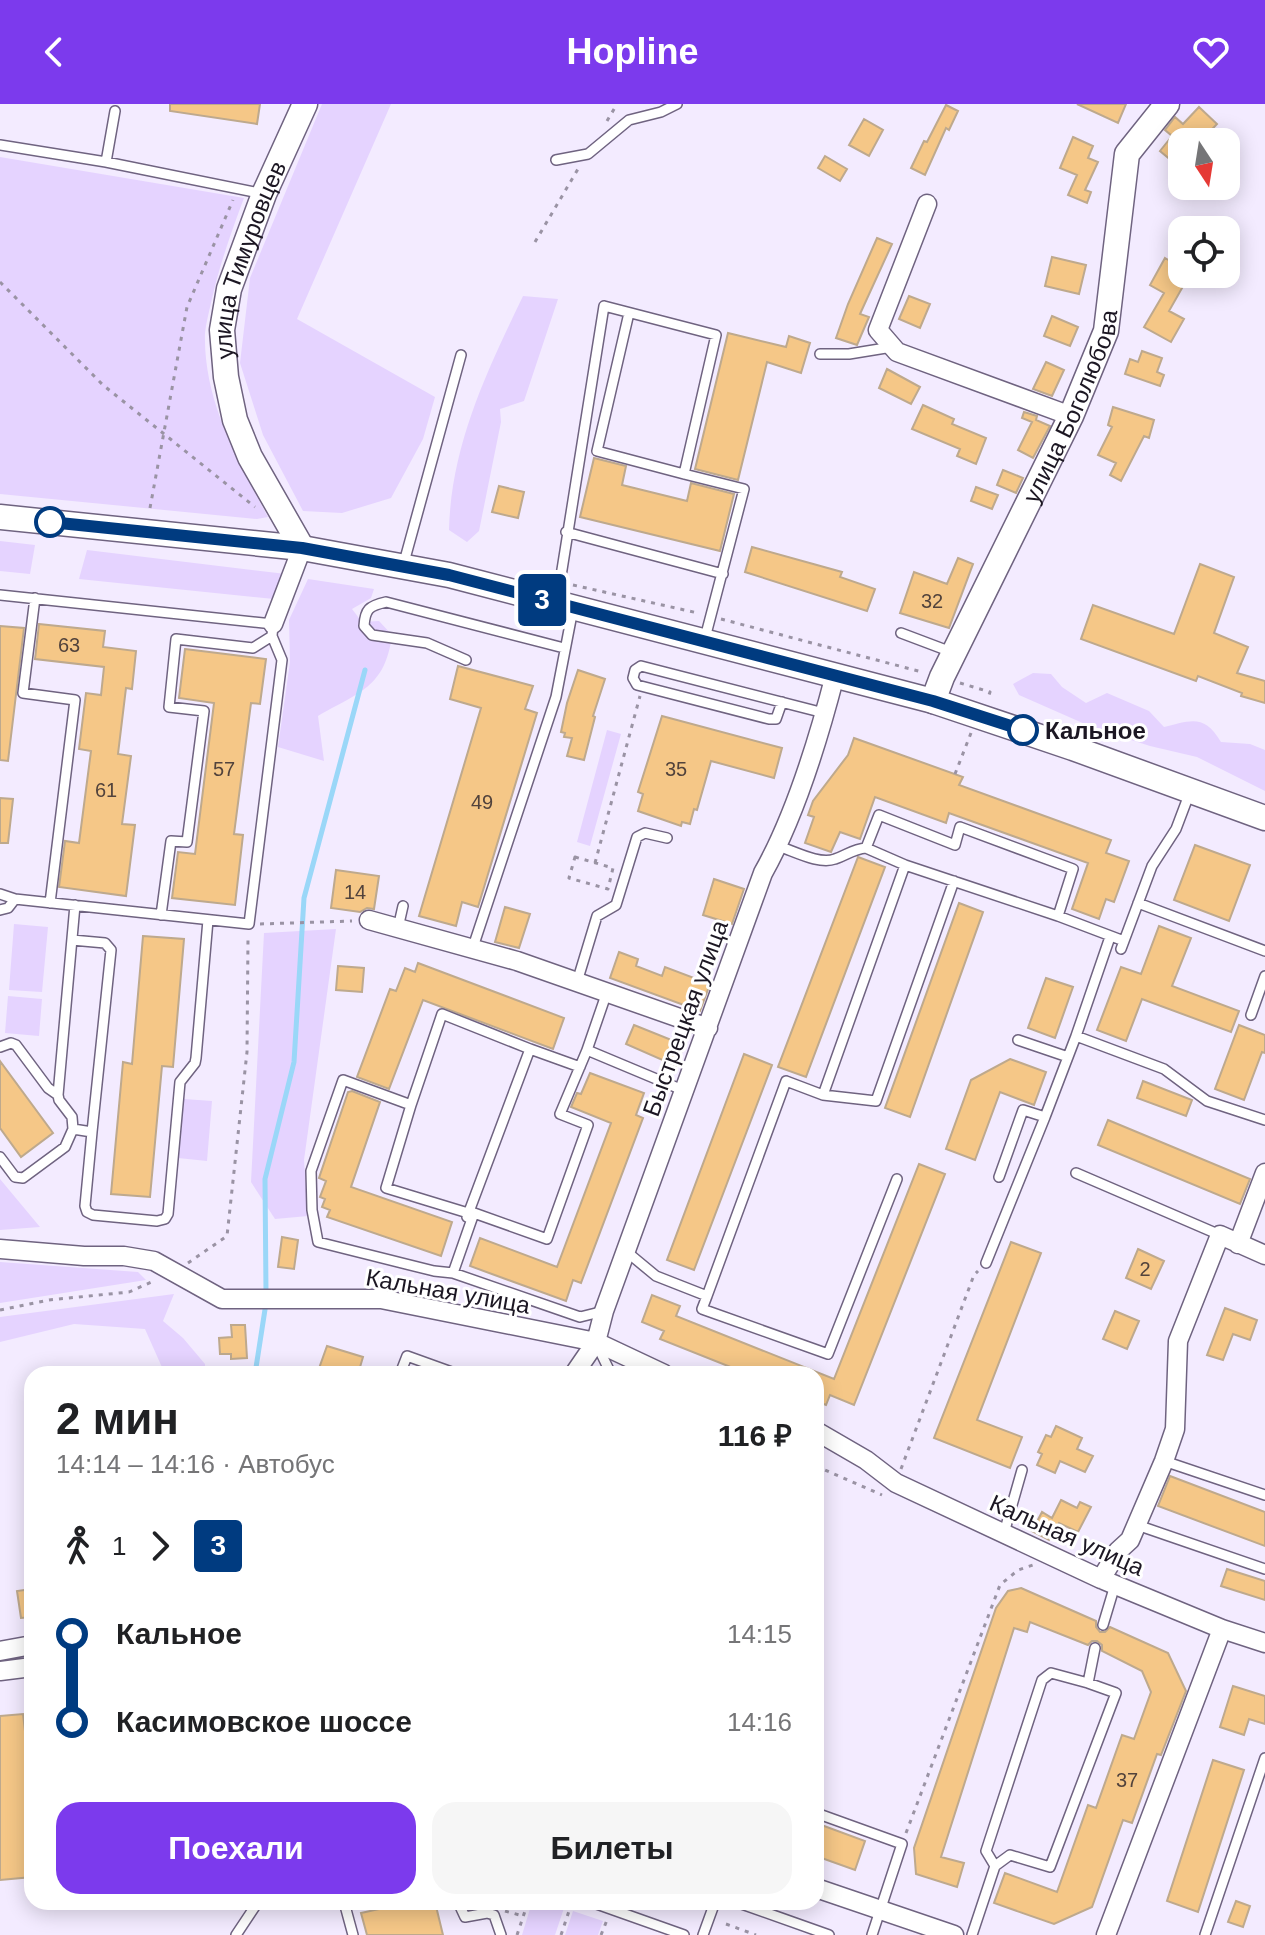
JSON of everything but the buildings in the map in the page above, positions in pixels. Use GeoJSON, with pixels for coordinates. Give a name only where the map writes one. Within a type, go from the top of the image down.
{"type":"FeatureCollection","features":[{"type":"Feature","properties":{"kind":"main road","name":"улица Тимуровцев"},"geometry":{"type":"LineString","coordinates":[[302,548],[250,457],[235,420],[226,377],[222,330],[229,289],[264,194],[305,104]]}},
{"type":"Feature","properties":{"kind":"main road","name":"улица Боголюбова"},"geometry":{"type":"LineString","coordinates":[[933,701],[1071,416],[1106,331],[1127,154],[1167,104]]}},
{"type":"Feature","properties":{"kind":"main road"},"geometry":{"type":"LineString","coordinates":[[0,517],[302,548],[708,628],[835,675],[933,701],[1073,748],[1265,818]]}},
{"type":"Feature","properties":{"kind":"street"},"geometry":{"type":"LineString","coordinates":[[927,204],[878,330],[897,352],[1071,416]]}},
{"type":"Feature","properties":{"kind":"street"},"geometry":{"type":"LineString","coordinates":[[273,630],[302,548]]}},
{"type":"Feature","properties":{"kind":"street","name":"Быстрецкая улица"},"geometry":{"type":"LineString","coordinates":[[580,1366],[596,1342],[604,1311],[763,873],[778,846],[835,675]]}},
{"type":"Feature","properties":{"kind":"street"},"geometry":{"type":"LineString","coordinates":[[369,920],[473,947],[708,1028]]}},
{"type":"Feature","properties":{"kind":"street"},"geometry":{"type":"LineString","coordinates":[[1238,1244],[1265,1173]]}},
{"type":"Feature","properties":{"kind":"street"},"geometry":{"type":"LineString","coordinates":[[1108,1582],[1118,1551],[1130,1540],[1137,1525],[1175,1429],[1178,1341],[1220,1235],[1265,1255]]}},
{"type":"Feature","properties":{"kind":"street","name":"Кальная улица"},"geometry":{"type":"LineString","coordinates":[[0,1249],[124,1256],[154,1261],[222,1299],[381,1299],[596,1342],[647,1366]]}},
{"type":"Feature","properties":{"kind":"street","name":"Кальная улица"},"geometry":{"type":"LineString","coordinates":[[824,1436],[866,1460],[896,1483],[1108,1582],[1222,1629],[1265,1643]]}},
{"type":"Feature","properties":{"kind":"street"},"geometry":{"type":"LineString","coordinates":[[1106,1935],[1222,1629]]}},
{"type":"Feature","properties":{"kind":"street"},"geometry":{"type":"LineString","coordinates":[[0,1651],[24,1646]]}},
{"type":"Feature","properties":{"kind":"street"},"geometry":{"type":"LineString","coordinates":[[0,1671],[24,1668]]}},
{"type":"Feature","properties":{"kind":"street"},"geometry":{"type":"LineString","coordinates":[[824,1891],[954,1935]]}},
{"type":"Feature","properties":{"kind":"lane"},"geometry":{"type":"LineString","coordinates":[[556,160],[588,154],[629,120],[661,112],[677,104]]}},
{"type":"Feature","properties":{"kind":"lane"},"geometry":{"type":"LineString","coordinates":[[106,162],[115,111]]}},
{"type":"Feature","properties":{"kind":"lane"},"geometry":{"type":"LineString","coordinates":[[0,145],[106,162],[264,194]]}},
{"type":"Feature","properties":{"kind":"lane"},"geometry":{"type":"LineString","coordinates":[[473,947],[556,697],[564,648],[566,532],[604,306],[716,335],[684,474]]}},
{"type":"Feature","properties":{"kind":"lane"},"geometry":{"type":"LineString","coordinates":[[629,313],[597,451],[744,489],[708,628]]}},
{"type":"Feature","properties":{"kind":"lane"},"geometry":{"type":"LineString","coordinates":[[820,354],[849,354],[893,347]]}},
{"type":"Feature","properties":{"kind":"lane"},"geometry":{"type":"LineString","coordinates":[[403,566],[461,355]]}},
{"type":"Feature","properties":{"kind":"lane"},"geometry":{"type":"LineString","coordinates":[[566,532],[723,574]]}},
{"type":"Feature","properties":{"kind":"lane"},"geometry":{"type":"LineString","coordinates":[[0,595],[273,630]]}},
{"type":"Feature","properties":{"kind":"lane"},"geometry":{"type":"LineString","coordinates":[[35,598],[23,693],[75,700],[50,903]]}},
{"type":"Feature","properties":{"kind":"lane"},"geometry":{"type":"LineString","coordinates":[[466,660],[427,643],[372,635],[364,626],[365,613],[370,606],[386,602],[564,648]]}},
{"type":"Feature","properties":{"kind":"lane"},"geometry":{"type":"LineString","coordinates":[[161,915],[171,841],[187,842],[204,711],[169,707],[176,639],[253,648],[273,630]]}},
{"type":"Feature","properties":{"kind":"lane"},"geometry":{"type":"LineString","coordinates":[[0,894],[15,899],[249,924],[282,660],[273,630]]}},
{"type":"Feature","properties":{"kind":"lane"},"geometry":{"type":"LineString","coordinates":[[901,633],[956,654]]}},
{"type":"Feature","properties":{"kind":"lane"},"geometry":{"type":"LineString","coordinates":[[782,702],[776,719],[769,719],[637,685],[633,678],[635,670],[641,666],[782,702],[824,713]]}},
{"type":"Feature","properties":{"kind":"lane"},"geometry":{"type":"LineString","coordinates":[[778,846],[824,861],[866,848],[905,865],[1058,916],[1122,945],[1152,866],[1176,829],[1190,792]]}},
{"type":"Feature","properties":{"kind":"lane"},"geometry":{"type":"LineString","coordinates":[[866,848],[879,815],[955,845],[960,827],[1073,869],[1058,916]]}},
{"type":"Feature","properties":{"kind":"lane"},"geometry":{"type":"LineString","coordinates":[[577,982],[597,916],[616,905],[637,837],[645,833],[667,838]]}},
{"type":"Feature","properties":{"kind":"lane"},"geometry":{"type":"LineString","coordinates":[[823,1095],[905,865]]}},
{"type":"Feature","properties":{"kind":"lane"},"geometry":{"type":"LineString","coordinates":[[897,1179],[828,1354],[702,1309],[786,1081],[823,1095],[876,1101],[954,881]]}},
{"type":"Feature","properties":{"kind":"lane"},"geometry":{"type":"LineString","coordinates":[[0,910],[8,908],[15,899]]}},
{"type":"Feature","properties":{"kind":"lane"},"geometry":{"type":"LineString","coordinates":[[1138,903],[1265,951]]}},
{"type":"Feature","properties":{"kind":"lane"},"geometry":{"type":"LineString","coordinates":[[0,1157],[15,1177],[23,1178],[65,1147],[73,1129],[72,1117],[58,1095],[75,905]]}},
{"type":"Feature","properties":{"kind":"lane"},"geometry":{"type":"LineString","coordinates":[[398,928],[403,906]]}},
{"type":"Feature","properties":{"kind":"lane"},"geometry":{"type":"LineString","coordinates":[[72,940],[105,943],[111,950],[85,1206],[87,1212],[93,1215],[157,1221],[165,1219],[168,1214],[180,1082],[196,1058],[208,920]]}},
{"type":"Feature","properties":{"kind":"lane"},"geometry":{"type":"LineString","coordinates":[[986,1263],[1076,1036],[1110,937]]}},
{"type":"Feature","properties":{"kind":"lane"},"geometry":{"type":"LineString","coordinates":[[1251,1015],[1265,976]]}},
{"type":"Feature","properties":{"kind":"lane"},"geometry":{"type":"LineString","coordinates":[[450,1273],[474,1213],[547,1239],[588,1125],[560,1114],[607,992]]}},
{"type":"Feature","properties":{"kind":"lane"},"geometry":{"type":"LineString","coordinates":[[468,1213],[386,1188],[442,1014],[580,1067]]}},
{"type":"Feature","properties":{"kind":"lane"},"geometry":{"type":"LineString","coordinates":[[1076,1036],[1164,1069],[1207,1101],[1265,1120]]}},
{"type":"Feature","properties":{"kind":"lane"},"geometry":{"type":"LineString","coordinates":[[1018,1040],[1068,1057]]}},
{"type":"Feature","properties":{"kind":"lane"},"geometry":{"type":"LineString","coordinates":[[0,1047],[11,1043],[16,1045],[48,1088],[58,1095]]}},
{"type":"Feature","properties":{"kind":"lane"},"geometry":{"type":"LineString","coordinates":[[450,1273],[468,1213],[530,1049]]}},
{"type":"Feature","properties":{"kind":"lane"},"geometry":{"type":"LineString","coordinates":[[587,1050],[685,1091]]}},
{"type":"Feature","properties":{"kind":"lane"},"geometry":{"type":"LineString","coordinates":[[411,1105],[343,1080],[311,1171],[312,1210],[318,1242],[450,1273],[580,1317],[604,1311]]}},
{"type":"Feature","properties":{"kind":"lane"},"geometry":{"type":"LineString","coordinates":[[999,1177],[1023,1110],[1045,1117]]}},
{"type":"Feature","properties":{"kind":"lane"},"geometry":{"type":"LineString","coordinates":[[73,1129],[92,1132]]}},
{"type":"Feature","properties":{"kind":"lane"},"geometry":{"type":"LineString","coordinates":[[1076,1173],[1220,1235]]}},
{"type":"Feature","properties":{"kind":"lane"},"geometry":{"type":"LineString","coordinates":[[627,1252],[656,1276],[707,1296]]}},
{"type":"Feature","properties":{"kind":"lane"},"geometry":{"type":"LineString","coordinates":[[596,1342],[607,1366]]}},
{"type":"Feature","properties":{"kind":"lane"},"geometry":{"type":"LineString","coordinates":[[403,1366],[407,1356],[435,1366]]}},
{"type":"Feature","properties":{"kind":"lane"},"geometry":{"type":"LineString","coordinates":[[1164,1461],[1265,1495]]}},
{"type":"Feature","properties":{"kind":"lane"},"geometry":{"type":"LineString","coordinates":[[1004,1533],[1022,1470]]}},
{"type":"Feature","properties":{"kind":"lane"},"geometry":{"type":"LineString","coordinates":[[1137,1525],[1265,1569]]}},
{"type":"Feature","properties":{"kind":"lane"},"geometry":{"type":"LineString","coordinates":[[1103,1625],[1108,1582]]}},
{"type":"Feature","properties":{"kind":"lane"},"geometry":{"type":"LineString","coordinates":[[1088,1683],[1095,1648]]}},
{"type":"Feature","properties":{"kind":"lane"},"geometry":{"type":"LineString","coordinates":[[972,1935],[995,1866],[1010,1855],[1050,1867],[1116,1693],[1051,1673],[1042,1680],[986,1851],[995,1866]]}},
{"type":"Feature","properties":{"kind":"lane"},"geometry":{"type":"LineString","coordinates":[[1205,1935],[1265,1758]]}},
{"type":"Feature","properties":{"kind":"lane"},"geometry":{"type":"LineString","coordinates":[[824,1816],[902,1844],[872,1935]]}},
{"type":"Feature","properties":{"kind":"lane"},"geometry":{"type":"LineString","coordinates":[[236,1935],[253,1910]]}},
{"type":"Feature","properties":{"kind":"lane"},"geometry":{"type":"LineString","coordinates":[[346,1910],[353,1935]]}},
{"type":"Feature","properties":{"kind":"lane"},"geometry":{"type":"LineString","coordinates":[[462,1910],[465,1917],[487,1913],[494,1915],[501,1935]]}},
{"type":"Feature","properties":{"kind":"lane"},"geometry":{"type":"LineString","coordinates":[[614,1910],[684,1935]]}},
{"type":"Feature","properties":{"kind":"lane"},"geometry":{"type":"LineString","coordinates":[[703,1935],[712,1910]]}},
{"type":"Feature","properties":{"kind":"lane"},"geometry":{"type":"LineString","coordinates":[[759,1910],[829,1935]]}},
{"type":"Feature","properties":{"kind":"path"},"geometry":{"type":"LineString","coordinates":[[535,242],[617,104]]}},
{"type":"Feature","properties":{"kind":"path"},"geometry":{"type":"LineString","coordinates":[[150,508],[187,307],[238,189]]}},
{"type":"Feature","properties":{"kind":"path"},"geometry":{"type":"LineString","coordinates":[[0,282],[103,385],[256,507]]}},
{"type":"Feature","properties":{"kind":"path"},"geometry":{"type":"LineString","coordinates":[[563,598],[942,677],[990,692]]}},
{"type":"Feature","properties":{"kind":"path"},"geometry":{"type":"LineString","coordinates":[[595,863],[636,709]]}},
{"type":"Feature","properties":{"kind":"path"},"geometry":{"type":"LineString","coordinates":[[575,857],[595,863],[613,868],[608,889],[569,878],[575,857]]}},
{"type":"Feature","properties":{"kind":"path"},"geometry":{"type":"LineString","coordinates":[[0,1310],[49,1300],[129,1292],[175,1272],[227,1236],[247,1052],[249,924],[369,920]]}},
{"type":"Feature","properties":{"kind":"path"},"geometry":{"type":"LineString","coordinates":[[896,1483],[974,1275],[986,1263]]}},
{"type":"Feature","properties":{"kind":"path"},"geometry":{"type":"LineString","coordinates":[[902,1844],[1000,1585],[1018,1570],[1056,1557]]}},
{"type":"Feature","properties":{"kind":"path"},"geometry":{"type":"LineString","coordinates":[[501,1910],[523,1916]]}},
{"type":"Feature","properties":{"kind":"path"},"geometry":{"type":"LineString","coordinates":[[517,1935],[525,1910]]}},
{"type":"Feature","properties":{"kind":"path"},"geometry":{"type":"LineString","coordinates":[[561,1935],[569,1910]]}},
{"type":"Feature","properties":{"kind":"path"},"geometry":{"type":"LineString","coordinates":[[601,1935],[607,1919]]}},
{"type":"Feature","properties":{"kind":"path"},"geometry":{"type":"LineString","coordinates":[[726,1924],[756,1935]]}},
{"type":"Feature","properties":{"kind":"shaded area"},"geometry":{"type":"Polygon","coordinates":[[[322,104],[391,104],[297,319],[435,397],[423,439],[391,498],[342,513],[303,511],[263,435],[240,363],[250,278],[322,104]]]}},
{"type":"Feature","properties":{"kind":"shaded area"},"geometry":{"type":"Polygon","coordinates":[[[0,157],[244,198],[214,289],[205,333],[206,358],[224,428],[268,517],[257,519],[0,494],[0,157]]]}},
{"type":"Feature","properties":{"kind":"shaded area"},"geometry":{"type":"Polygon","coordinates":[[[523,296],[558,299],[524,401],[500,409],[501,422],[479,531],[467,542],[449,530],[456,468],[473,409],[523,296]]]}},
{"type":"Feature","properties":{"kind":"shaded area"},"geometry":{"type":"Polygon","coordinates":[[[0,541],[35,545],[30,574],[0,571],[0,541]]]}},
{"type":"Feature","properties":{"kind":"shaded area"},"geometry":{"type":"Polygon","coordinates":[[[87,550],[286,574],[274,599],[79,579],[87,550]]]}},
{"type":"Feature","properties":{"kind":"shaded area"},"geometry":{"type":"Polygon","coordinates":[[[308,579],[374,589],[371,598],[352,609],[362,622],[379,621],[392,635],[383,667],[376,678],[358,694],[318,716],[324,761],[278,747],[290,662],[289,620],[308,579]]]}},
{"type":"Feature","properties":{"kind":"shaded area"},"geometry":{"type":"Polygon","coordinates":[[[1033,673],[1051,674],[1062,687],[1086,703],[1107,693],[1149,711],[1164,727],[1197,721],[1209,727],[1221,742],[1250,744],[1265,750],[1265,791],[1197,757],[1094,728],[1019,695],[1013,684],[1033,673]]]}},
{"type":"Feature","properties":{"kind":"shaded area"},"geometry":{"type":"Polygon","coordinates":[[[607,730],[621,734],[590,846],[577,842],[607,730]]]}},
{"type":"Feature","properties":{"kind":"shaded area"},"geometry":{"type":"Polygon","coordinates":[[[14,924],[48,927],[42,992],[9,990],[14,924]]]}},
{"type":"Feature","properties":{"kind":"shaded area"},"geometry":{"type":"Polygon","coordinates":[[[336,929],[304,1160],[308,1216],[275,1219],[251,1182],[264,933],[336,929]]]}},
{"type":"Feature","properties":{"kind":"shaded area"},"geometry":{"type":"Polygon","coordinates":[[[8,996],[42,999],[39,1036],[5,1033],[8,996]]]}},
{"type":"Feature","properties":{"kind":"shaded area"},"geometry":{"type":"Polygon","coordinates":[[[184,1099],[212,1101],[207,1161],[178,1158],[184,1099]]]}},
{"type":"Feature","properties":{"kind":"shaded area"},"geometry":{"type":"Polygon","coordinates":[[[0,1179],[40,1227],[0,1230],[0,1179]]]}},
{"type":"Feature","properties":{"kind":"shaded area"},"geometry":{"type":"Polygon","coordinates":[[[0,1262],[138,1272],[146,1280],[0,1303],[0,1262]]]}},
{"type":"Feature","properties":{"kind":"shaded area"},"geometry":{"type":"Polygon","coordinates":[[[174,1294],[163,1321],[183,1338],[205,1366],[161,1366],[145,1329],[74,1324],[0,1342],[0,1317],[174,1294]]]}},
{"type":"Feature","properties":{"kind":"shaded area"},"geometry":{"type":"Polygon","coordinates":[[[530,1910],[563,1910],[555,1935],[522,1935],[530,1910]]]}},
{"type":"Feature","properties":{"kind":"shaded area"},"geometry":{"type":"Polygon","coordinates":[[[573,1911],[603,1921],[598,1935],[565,1935],[573,1911]]]}},
{"type":"Feature","properties":{"kind":"waterway"},"geometry":{"type":"LineString","coordinates":[[266,1293],[265,1179],[294,1062],[304,898],[365,670]]}},
{"type":"Feature","properties":{"kind":"waterway"},"geometry":{"type":"LineString","coordinates":[[256,1366],[266,1303]]}},
{"type":"Feature","properties":{"kind":"bus line","name":"3"},"geometry":{"type":"LineString","coordinates":[[50,522],[302,548],[449,575],[933,701],[1023,730]]}},
{"type":"Feature","properties":{"kind":"place","name":"Кальное"},"geometry":{"type":"Point","coordinates":[1023,730]}}]}
